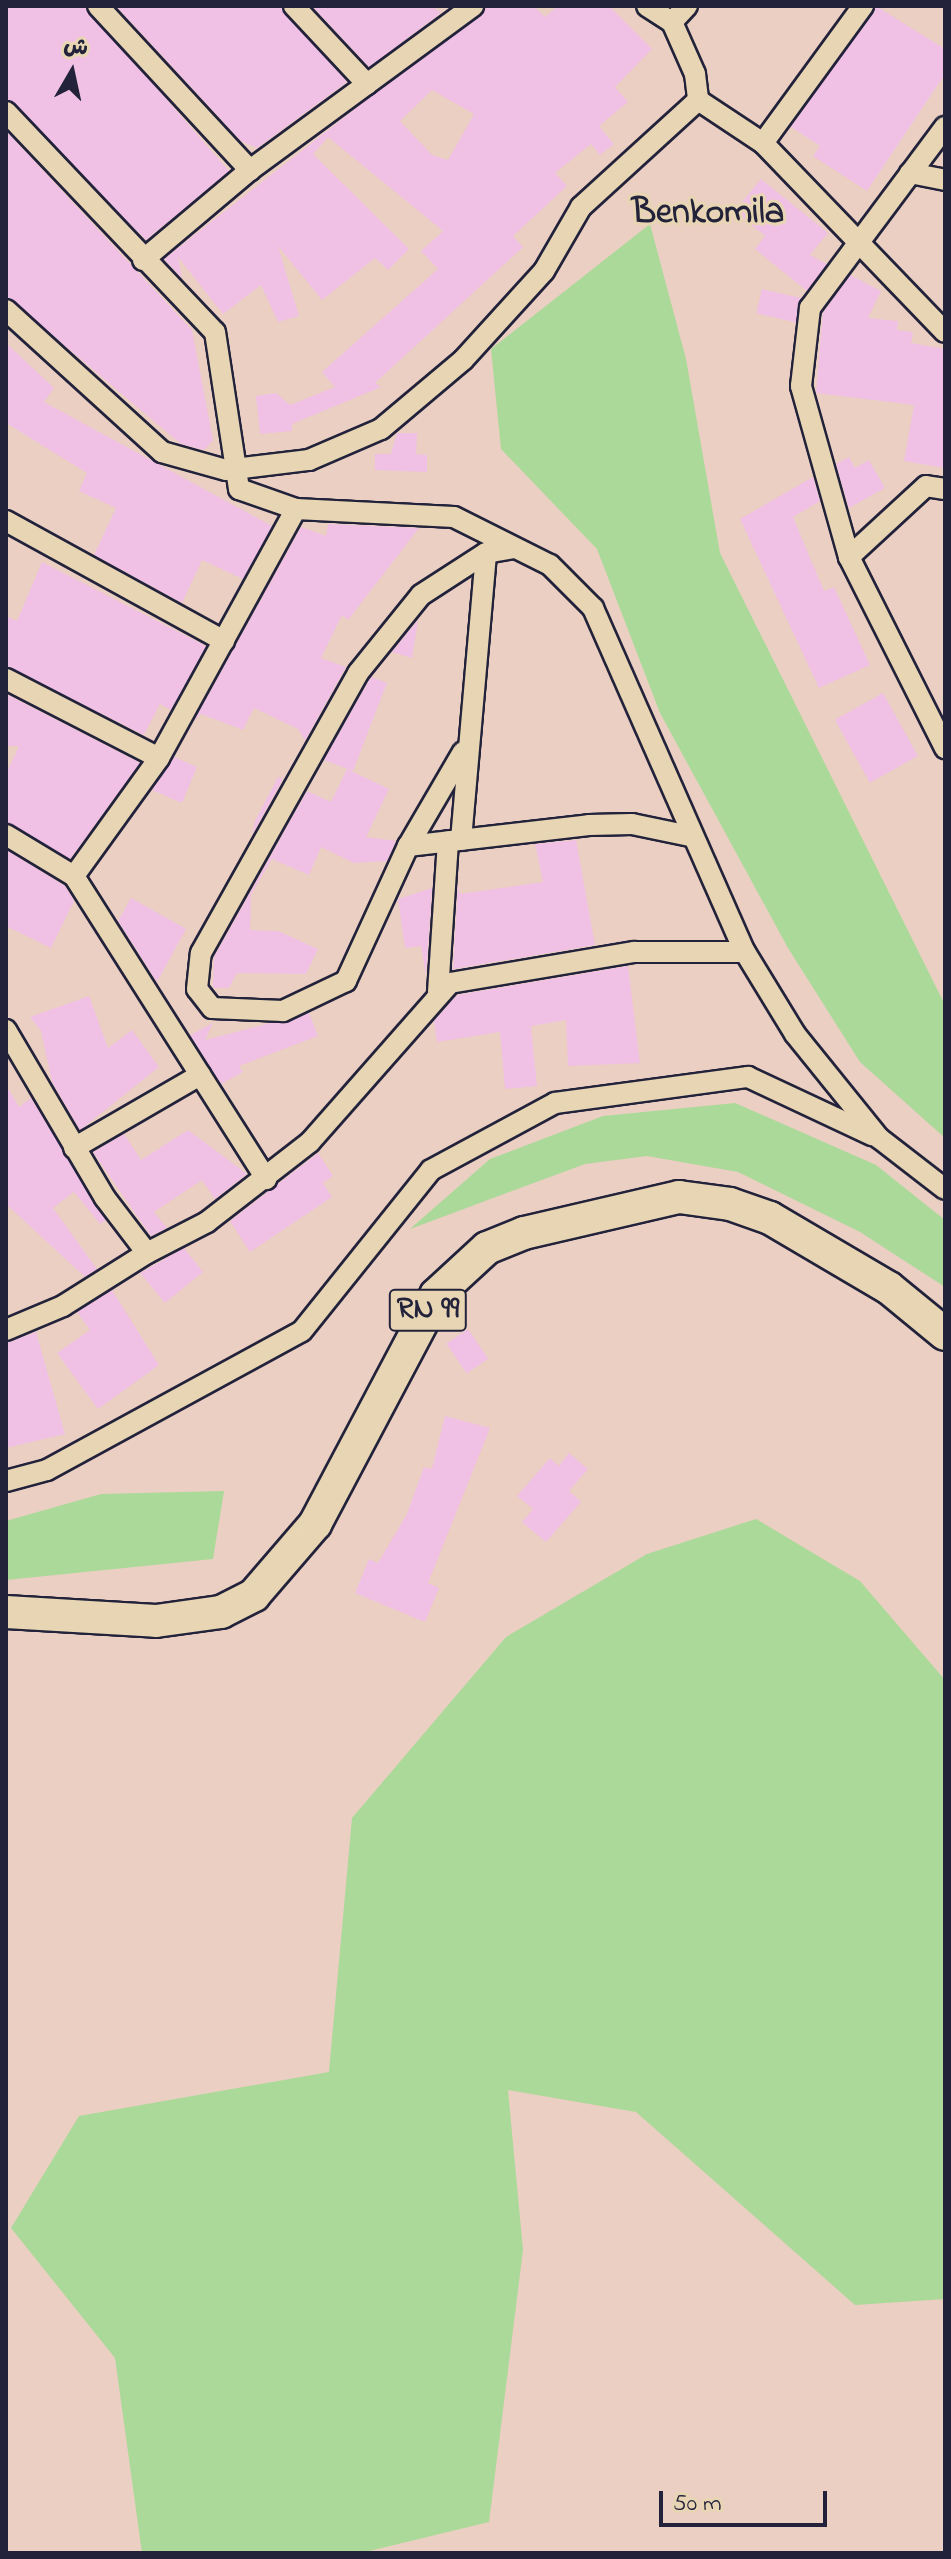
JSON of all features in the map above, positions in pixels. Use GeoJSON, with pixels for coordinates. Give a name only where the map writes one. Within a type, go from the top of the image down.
{"type":"FeatureCollection","features":[{"type":"Feature","properties":{"kind":"main road","name":"RN 99"},"geometry":{"type":"LineString","coordinates":[[6,1612],[156,1621],[221,1612],[254,1595],[315,1524],[436,1295],[487,1248],[524,1233],[679,1197],[730,1204],[770,1218],[889,1288],[945,1334]]}},
{"type":"Feature","properties":{"kind":"street"},"geometry":{"type":"LineString","coordinates":[[98,6],[250,170]]}},
{"type":"Feature","properties":{"kind":"street"},"geometry":{"type":"LineString","coordinates":[[294,6],[367,84]]}},
{"type":"Feature","properties":{"kind":"street"},"geometry":{"type":"LineString","coordinates":[[143,260],[250,170],[473,6]]}},
{"type":"Feature","properties":{"kind":"street"},"geometry":{"type":"LineString","coordinates":[[647,6],[672,22],[698,100],[763,143],[858,237],[945,332]]}},
{"type":"Feature","properties":{"kind":"street"},"geometry":{"type":"LineString","coordinates":[[672,22],[687,6]]}},
{"type":"Feature","properties":{"kind":"street"},"geometry":{"type":"LineString","coordinates":[[763,143],[863,6]]}},
{"type":"Feature","properties":{"kind":"street"},"geometry":{"type":"LineString","coordinates":[[6,310],[162,452],[237,468],[309,460],[381,429],[424,395],[544,271],[581,207],[698,100]]}},
{"type":"Feature","properties":{"kind":"street"},"geometry":{"type":"LineString","coordinates":[[6,112],[143,260],[215,332],[239,489],[296,509],[454,517],[550,565],[593,608],[690,836],[745,952],[795,1034],[879,1138]]}},
{"type":"Feature","properties":{"kind":"street"},"geometry":{"type":"LineString","coordinates":[[945,127],[858,237],[810,308],[801,386],[849,557],[945,748]]}},
{"type":"Feature","properties":{"kind":"street"},"geometry":{"type":"LineString","coordinates":[[910,173],[945,180]]}},
{"type":"Feature","properties":{"kind":"street"},"geometry":{"type":"LineString","coordinates":[[849,557],[926,486],[945,489]]}},
{"type":"Feature","properties":{"kind":"street"},"geometry":{"type":"LineString","coordinates":[[74,876],[159,758],[296,509]]}},
{"type":"Feature","properties":{"kind":"street"},"geometry":{"type":"LineString","coordinates":[[6,521],[224,641]]}},
{"type":"Feature","properties":{"kind":"street"},"geometry":{"type":"LineString","coordinates":[[463,752],[408,846],[346,981],[327,995],[283,1011],[235,1012],[212,1008],[197,989],[201,953],[358,673],[421,595],[486,553],[515,548]]}},
{"type":"Feature","properties":{"kind":"street"},"geometry":{"type":"LineString","coordinates":[[438,992],[486,553]]}},
{"type":"Feature","properties":{"kind":"street"},"geometry":{"type":"LineString","coordinates":[[6,679],[159,758]]}},
{"type":"Feature","properties":{"kind":"street"},"geometry":{"type":"LineString","coordinates":[[408,846],[632,824],[690,836]]}},
{"type":"Feature","properties":{"kind":"street"},"geometry":{"type":"LineString","coordinates":[[6,835],[74,876],[266,1179]]}},
{"type":"Feature","properties":{"kind":"street"},"geometry":{"type":"LineString","coordinates":[[6,1330],[63,1306],[147,1253],[207,1222],[266,1179],[369,1081],[438,992],[468,977],[634,952],[745,952]]}},
{"type":"Feature","properties":{"kind":"street"},"geometry":{"type":"LineString","coordinates":[[6,1030],[74,1148],[147,1253]]}},
{"type":"Feature","properties":{"kind":"street"},"geometry":{"type":"LineString","coordinates":[[74,1148],[200,1075]]}},
{"type":"Feature","properties":{"kind":"street"},"geometry":{"type":"LineString","coordinates":[[6,1481],[47,1470],[302,1331],[431,1170],[555,1103],[748,1077],[879,1138],[945,1189]]}},
{"type":"Feature","properties":{"kind":"green space"},"geometry":{"type":"Polygon","coordinates":[[[650,224],[686,359],[720,553],[945,1005],[945,1138],[860,1062],[788,948],[660,713],[597,549],[501,449],[491,349],[650,224]]]}},
{"type":"Feature","properties":{"kind":"green space"},"geometry":{"type":"Polygon","coordinates":[[[735,1103],[876,1165],[945,1220],[945,1287],[860,1232],[738,1172],[647,1156],[585,1164],[410,1229],[490,1159],[603,1116],[735,1103]]]}},
{"type":"Feature","properties":{"kind":"green space"},"geometry":{"type":"Polygon","coordinates":[[[224,1491],[213,1559],[6,1580],[6,1521],[101,1494],[224,1491]]]}},
{"type":"Feature","properties":{"kind":"green space"},"geometry":{"type":"Polygon","coordinates":[[[756,1519],[860,1581],[945,1680],[945,2299],[855,2305],[636,2112],[508,2090],[523,2250],[489,2522],[361,2553],[142,2553],[115,2358],[11,2228],[79,2116],[329,2072],[352,1818],[506,1637],[647,1554],[756,1519]]]}},
{"type":"Feature","properties":{"kind":"building"},"geometry":{"type":"Polygon","coordinates":[[[6,6],[85,6],[229,171],[146,240],[6,99],[6,6]]]}},
{"type":"Feature","properties":{"kind":"building"},"geometry":{"type":"Polygon","coordinates":[[[116,6],[281,6],[347,82],[257,148],[241,141],[116,6]]]}},
{"type":"Feature","properties":{"kind":"building"},"geometry":{"type":"Polygon","coordinates":[[[312,6],[432,6],[441,13],[369,67],[312,6]]]}},
{"type":"Feature","properties":{"kind":"building"},"geometry":{"type":"Polygon","coordinates":[[[486,6],[534,6],[545,17],[558,6],[609,6],[652,49],[615,87],[628,102],[599,126],[614,144],[600,155],[591,144],[555,173],[567,186],[513,236],[523,247],[375,383],[381,387],[292,424],[292,431],[260,434],[256,396],[276,393],[290,405],[335,387],[322,372],[438,269],[421,251],[443,231],[328,137],[313,154],[409,249],[388,270],[375,258],[322,300],[278,246],[299,316],[278,322],[261,285],[223,314],[178,257],[182,278],[164,259],[486,6]],[[432,90],[400,121],[432,155],[448,160],[474,114],[432,90]]]}},
{"type":"Feature","properties":{"kind":"building"},"geometry":{"type":"Polygon","coordinates":[[[876,6],[945,49],[945,74],[867,191],[813,156],[820,146],[791,127],[876,6]]]}},
{"type":"Feature","properties":{"kind":"building"},"geometry":{"type":"Polygon","coordinates":[[[6,131],[192,330],[213,440],[204,450],[181,444],[6,296],[6,131]]]}},
{"type":"Feature","properties":{"kind":"building"},"geometry":{"type":"Polygon","coordinates":[[[761,179],[828,233],[810,255],[827,264],[807,291],[755,249],[765,236],[735,211],[761,179]]]}},
{"type":"Feature","properties":{"kind":"building"},"geometry":{"type":"Polygon","coordinates":[[[850,275],[881,291],[868,318],[898,321],[897,330],[913,332],[911,343],[945,349],[945,468],[904,461],[914,405],[816,393],[823,313],[850,275]]]}},
{"type":"Feature","properties":{"kind":"building"},"geometry":{"type":"Polygon","coordinates":[[[762,289],[802,298],[796,323],[756,313],[762,289]]]}},
{"type":"Feature","properties":{"kind":"building"},"geometry":{"type":"Polygon","coordinates":[[[6,343],[54,388],[44,402],[272,526],[243,579],[202,560],[182,603],[94,555],[116,508],[79,491],[87,473],[6,423],[6,343]]]}},
{"type":"Feature","properties":{"kind":"building"},"geometry":{"type":"Polygon","coordinates":[[[397,433],[417,433],[416,454],[427,455],[427,472],[375,470],[375,454],[391,454],[397,433]]]}},
{"type":"Feature","properties":{"kind":"building"},"geometry":{"type":"Polygon","coordinates":[[[849,457],[855,468],[869,460],[885,488],[849,508],[836,464],[849,457]]]}},
{"type":"Feature","properties":{"kind":"building"},"geometry":{"type":"Polygon","coordinates":[[[813,477],[820,501],[793,517],[824,591],[834,587],[870,665],[819,688],[740,519],[813,477]]]}},
{"type":"Feature","properties":{"kind":"building"},"geometry":{"type":"Polygon","coordinates":[[[328,524],[419,528],[348,620],[342,615],[321,658],[346,667],[305,741],[298,729],[254,708],[243,730],[201,714],[194,721],[301,527],[326,536],[328,524]]]}},
{"type":"Feature","properties":{"kind":"building"},"geometry":{"type":"Polygon","coordinates":[[[42,562],[206,646],[171,710],[160,704],[144,735],[6,666],[6,616],[17,621],[42,562]]]}},
{"type":"Feature","properties":{"kind":"building"},"geometry":{"type":"Polygon","coordinates":[[[418,620],[412,658],[392,652],[418,620]]]}},
{"type":"Feature","properties":{"kind":"building"},"geometry":{"type":"Polygon","coordinates":[[[371,677],[387,683],[353,771],[324,760],[371,677]]]}},
{"type":"Feature","properties":{"kind":"building"},"geometry":{"type":"Polygon","coordinates":[[[883,693],[918,756],[870,783],[835,720],[883,693]]]}},
{"type":"Feature","properties":{"kind":"building"},"geometry":{"type":"Polygon","coordinates":[[[8,695],[140,763],[70,859],[6,822],[6,774],[19,746],[6,746],[8,695]]]}},
{"type":"Feature","properties":{"kind":"building"},"geometry":{"type":"Polygon","coordinates":[[[174,757],[197,767],[182,803],[152,790],[174,757]]]}},
{"type":"Feature","properties":{"kind":"building"},"geometry":{"type":"Polygon","coordinates":[[[347,769],[389,789],[366,837],[396,841],[387,861],[354,863],[321,847],[309,875],[272,859],[251,895],[250,930],[278,931],[318,949],[306,974],[237,973],[229,988],[213,988],[214,957],[307,791],[331,802],[347,769]]]}},
{"type":"Feature","properties":{"kind":"building"},"geometry":{"type":"Polygon","coordinates":[[[278,777],[283,779],[252,835],[255,821],[278,777]]]}},
{"type":"Feature","properties":{"kind":"building"},"geometry":{"type":"Polygon","coordinates":[[[576,840],[595,945],[453,969],[458,885],[460,894],[543,882],[535,844],[576,840]]]}},
{"type":"Feature","properties":{"kind":"building"},"geometry":{"type":"Polygon","coordinates":[[[6,850],[65,886],[74,901],[51,948],[6,926],[6,850]]]}},
{"type":"Feature","properties":{"kind":"building"},"geometry":{"type":"Polygon","coordinates":[[[432,888],[426,976],[421,946],[405,948],[398,899],[432,888]]]}},
{"type":"Feature","properties":{"kind":"building"},"geometry":{"type":"Polygon","coordinates":[[[131,898],[186,929],[157,982],[118,921],[131,898]]]}},
{"type":"Feature","properties":{"kind":"building"},"geometry":{"type":"Polygon","coordinates":[[[628,966],[640,1063],[568,1066],[566,1020],[531,1026],[537,1086],[505,1089],[500,1032],[437,1042],[434,1021],[457,995],[628,966]]]}},
{"type":"Feature","properties":{"kind":"building"},"geometry":{"type":"Polygon","coordinates":[[[89,996],[108,1048],[132,1030],[159,1067],[80,1130],[52,1082],[41,1031],[30,1017],[89,996]]]}},
{"type":"Feature","properties":{"kind":"building"},"geometry":{"type":"Polygon","coordinates":[[[309,1013],[318,1036],[239,1066],[243,1072],[221,1084],[190,1035],[213,1023],[205,1040],[309,1013]]]}},
{"type":"Feature","properties":{"kind":"building"},"geometry":{"type":"Polygon","coordinates":[[[6,1085],[19,1107],[31,1098],[106,1220],[100,1224],[74,1192],[53,1208],[97,1269],[85,1277],[6,1204],[6,1085]]]}},
{"type":"Feature","properties":{"kind":"building"},"geometry":{"type":"Polygon","coordinates":[[[188,1130],[247,1174],[215,1199],[202,1180],[154,1212],[167,1228],[151,1236],[93,1152],[124,1134],[141,1160],[188,1130]]]}},
{"type":"Feature","properties":{"kind":"building"},"geometry":{"type":"Polygon","coordinates":[[[318,1153],[333,1176],[323,1183],[332,1197],[250,1252],[230,1221],[318,1153]]]}},
{"type":"Feature","properties":{"kind":"building"},"geometry":{"type":"Polygon","coordinates":[[[184,1248],[203,1272],[165,1303],[140,1273],[184,1248]]]}},
{"type":"Feature","properties":{"kind":"building"},"geometry":{"type":"Polygon","coordinates":[[[112,1290],[159,1365],[98,1409],[57,1353],[90,1330],[77,1312],[112,1290]]]}},
{"type":"Feature","properties":{"kind":"building"},"geometry":{"type":"Polygon","coordinates":[[[468,1329],[488,1359],[467,1373],[446,1344],[468,1329]]]}},
{"type":"Feature","properties":{"kind":"building"},"geometry":{"type":"Polygon","coordinates":[[[36,1332],[65,1434],[6,1448],[6,1343],[36,1332]]]}},
{"type":"Feature","properties":{"kind":"building"},"geometry":{"type":"Polygon","coordinates":[[[445,1416],[490,1428],[428,1583],[439,1588],[425,1622],[355,1593],[369,1559],[378,1563],[407,1514],[424,1467],[432,1469],[445,1416]]]}},
{"type":"Feature","properties":{"kind":"building"},"geometry":{"type":"Polygon","coordinates":[[[569,1453],[588,1469],[569,1491],[581,1502],[546,1542],[522,1522],[533,1509],[517,1496],[550,1458],[559,1466],[569,1453]]]}},
{"type":"Feature","properties":{"kind":"district","name":"Benkomila"},"geometry":{"type":"Point","coordinates":[708,214]}}]}
